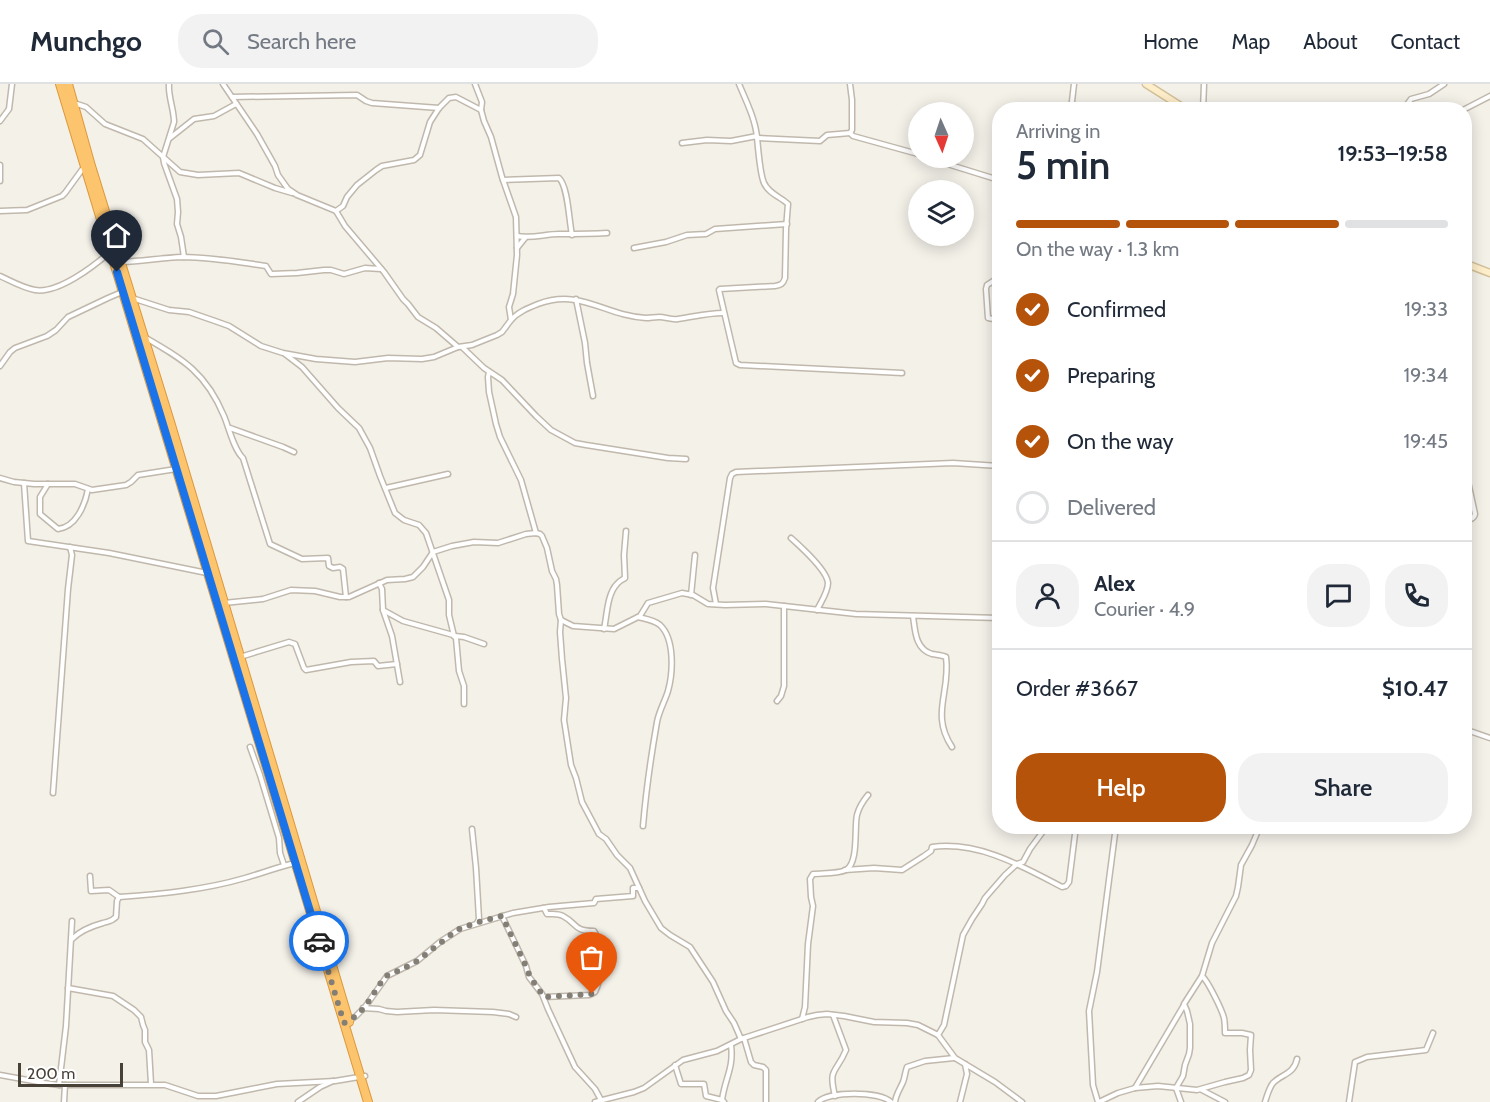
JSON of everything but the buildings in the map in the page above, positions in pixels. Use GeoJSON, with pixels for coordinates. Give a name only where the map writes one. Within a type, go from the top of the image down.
{"type":"FeatureCollection","features":[{"type":"Feature","properties":{"kind":"highway"},"geometry":{"type":"LineString","coordinates":[[60,84],[111,251],[144,338],[370,1102]]}},
{"type":"Feature","properties":{"kind":"highway"},"geometry":{"type":"LineString","coordinates":[[68,84],[121,262],[176,469],[208,573],[240,657],[298,862]]}},
{"type":"Feature","properties":{"kind":"street"},"geometry":{"type":"LineString","coordinates":[[0,121],[9,108],[12,84]]}},
{"type":"Feature","properties":{"kind":"street"},"geometry":{"type":"LineString","coordinates":[[169,84],[168,91],[174,116],[164,163],[177,199],[177,224],[184,257]]}},
{"type":"Feature","properties":{"kind":"street"},"geometry":{"type":"LineString","coordinates":[[223,84],[292,193]]}},
{"type":"Feature","properties":{"kind":"street"},"geometry":{"type":"LineString","coordinates":[[475,84],[503,180],[515,212],[518,248],[513,294],[509,307],[511,320]]}},
{"type":"Feature","properties":{"kind":"street"},"geometry":{"type":"LineString","coordinates":[[739,84],[748,104],[757,137],[765,184],[777,197],[788,204],[783,283],[776,286],[720,289],[719,292],[737,365],[902,373]]}},
{"type":"Feature","properties":{"kind":"street"},"geometry":{"type":"LineString","coordinates":[[850,84],[853,110],[850,133]]}},
{"type":"Feature","properties":{"kind":"street"},"geometry":{"type":"LineString","coordinates":[[1072,102],[1074,84]]}},
{"type":"Feature","properties":{"kind":"street"},"geometry":{"type":"LineString","coordinates":[[1146,84],[1174,102]]}},
{"type":"Feature","properties":{"kind":"street"},"geometry":{"type":"LineString","coordinates":[[1203,102],[1204,84]]}},
{"type":"Feature","properties":{"kind":"street"},"geometry":{"type":"LineString","coordinates":[[1409,102],[1411,99],[1429,94],[1444,84]]}},
{"type":"Feature","properties":{"kind":"street"},"geometry":{"type":"LineString","coordinates":[[232,97],[357,95],[372,103],[439,108]]}},
{"type":"Feature","properties":{"kind":"street"},"geometry":{"type":"LineString","coordinates":[[336,211],[343,206],[357,185],[382,166],[414,160],[420,155],[430,122],[444,101],[453,96],[482,110]]}},
{"type":"Feature","properties":{"kind":"street"},"geometry":{"type":"LineString","coordinates":[[1472,105],[1490,96]]}},
{"type":"Feature","properties":{"kind":"street"},"geometry":{"type":"LineString","coordinates":[[73,103],[86,107],[105,124],[151,144],[176,169],[184,173],[198,175],[239,173],[336,211],[345,226],[417,317],[436,328],[502,380],[551,430],[575,443],[686,459]]}},
{"type":"Feature","properties":{"kind":"street"},"geometry":{"type":"LineString","coordinates":[[170,138],[194,119],[214,116],[237,104]]}},
{"type":"Feature","properties":{"kind":"street"},"geometry":{"type":"LineString","coordinates":[[682,143],[707,140],[731,141],[757,137],[820,141],[827,135],[850,133],[853,136],[908,151]]}},
{"type":"Feature","properties":{"kind":"street"},"geometry":{"type":"LineString","coordinates":[[0,165],[0,181]]}},
{"type":"Feature","properties":{"kind":"street"},"geometry":{"type":"LineString","coordinates":[[0,211],[27,210],[62,196],[85,166]]}},
{"type":"Feature","properties":{"kind":"street"},"geometry":{"type":"LineString","coordinates":[[960,168],[992,178]]}},
{"type":"Feature","properties":{"kind":"street"},"geometry":{"type":"LineString","coordinates":[[503,180],[559,177],[562,179],[572,235]]}},
{"type":"Feature","properties":{"kind":"street"},"geometry":{"type":"LineString","coordinates":[[634,248],[687,235],[706,234],[715,230],[787,224]]}},
{"type":"Feature","properties":{"kind":"street"},"geometry":{"type":"LineString","coordinates":[[517,236],[525,238],[558,234],[607,233]]}},
{"type":"Feature","properties":{"kind":"street"},"geometry":{"type":"LineString","coordinates":[[518,248],[525,238]]}},
{"type":"Feature","properties":{"kind":"street"},"geometry":{"type":"LineString","coordinates":[[0,276],[30,289],[50,290],[95,265],[111,251]]}},
{"type":"Feature","properties":{"kind":"street"},"geometry":{"type":"LineString","coordinates":[[121,262],[184,257],[223,259],[263,265],[271,274],[331,270],[344,274],[365,268],[381,269]]}},
{"type":"Feature","properties":{"kind":"street"},"geometry":{"type":"LineString","coordinates":[[1472,266],[1490,273]]}},
{"type":"Feature","properties":{"kind":"street"},"geometry":{"type":"LineString","coordinates":[[992,282],[986,289],[988,318],[992,319]]}},
{"type":"Feature","properties":{"kind":"street"},"geometry":{"type":"LineString","coordinates":[[0,366],[15,348],[47,336],[68,317],[108,298],[128,293],[169,310],[189,312],[229,326],[261,346],[283,353],[316,359],[355,362],[388,357],[422,359],[442,354],[497,335],[516,315],[541,303],[562,298],[576,299],[640,317],[672,319],[723,313]]}},
{"type":"Feature","properties":{"kind":"street"},"geometry":{"type":"LineString","coordinates":[[576,299],[593,396]]}},
{"type":"Feature","properties":{"kind":"street"},"geometry":{"type":"LineString","coordinates":[[144,338],[175,356],[202,377],[214,393],[236,449],[243,458],[270,544],[302,559],[328,558],[329,566],[343,569],[346,597]]}},
{"type":"Feature","properties":{"kind":"street"},"geometry":{"type":"LineString","coordinates":[[283,353],[302,368],[359,428],[370,448],[396,513],[404,520],[418,525],[429,541],[449,600],[448,615],[457,640],[459,671],[464,686],[464,704]]}},
{"type":"Feature","properties":{"kind":"street"},"geometry":{"type":"LineString","coordinates":[[489,372],[489,392],[500,437],[521,480],[536,533],[542,537],[556,579],[566,698],[564,720],[571,765],[582,802],[597,831],[627,864],[661,928],[690,947],[713,982],[726,1011],[743,1038],[751,1062],[766,1070],[766,1102]]}},
{"type":"Feature","properties":{"kind":"street"},"geometry":{"type":"LineString","coordinates":[[228,426],[294,452]]}},
{"type":"Feature","properties":{"kind":"street"},"geometry":{"type":"LineString","coordinates":[[716,604],[713,588],[732,474],[942,463],[992,466]]}},
{"type":"Feature","properties":{"kind":"street"},"geometry":{"type":"LineString","coordinates":[[0,478],[24,483],[75,484],[92,490],[126,485],[138,475],[176,469]]}},
{"type":"Feature","properties":{"kind":"street"},"geometry":{"type":"LineString","coordinates":[[386,489],[448,474]]}},
{"type":"Feature","properties":{"kind":"street"},"geometry":{"type":"LineString","coordinates":[[24,483],[28,541],[118,555],[208,573]]}},
{"type":"Feature","properties":{"kind":"street"},"geometry":{"type":"LineString","coordinates":[[48,484],[40,496],[40,514],[58,529],[72,523],[84,505],[87,489]]}},
{"type":"Feature","properties":{"kind":"street"},"geometry":{"type":"LineString","coordinates":[[1472,497],[1476,514],[1472,518]]}},
{"type":"Feature","properties":{"kind":"street"},"geometry":{"type":"LineString","coordinates":[[604,629],[613,591],[616,584],[625,578],[626,531]]}},
{"type":"Feature","properties":{"kind":"street"},"geometry":{"type":"LineString","coordinates":[[221,603],[263,599],[291,590],[315,591],[346,597],[358,594],[387,580],[413,576],[423,567],[433,552],[462,543],[498,543],[536,533]]}},
{"type":"Feature","properties":{"kind":"street"},"geometry":{"type":"LineString","coordinates":[[791,538],[827,577],[827,589],[817,610]]}},
{"type":"Feature","properties":{"kind":"street"},"geometry":{"type":"LineString","coordinates":[[53,793],[72,555],[70,547]]}},
{"type":"Feature","properties":{"kind":"street"},"geometry":{"type":"LineString","coordinates":[[691,595],[695,555]]}},
{"type":"Feature","properties":{"kind":"street"},"geometry":{"type":"LineString","coordinates":[[379,583],[400,682]]}},
{"type":"Feature","properties":{"kind":"street"},"geometry":{"type":"LineString","coordinates":[[561,620],[573,626],[617,628],[638,617],[648,603],[678,594],[691,595],[708,604],[766,604],[856,614],[992,618]]}},
{"type":"Feature","properties":{"kind":"street"},"geometry":{"type":"LineString","coordinates":[[777,701],[784,686],[784,606]]}},
{"type":"Feature","properties":{"kind":"street"},"geometry":{"type":"LineString","coordinates":[[383,610],[403,621],[484,644]]}},
{"type":"Feature","properties":{"kind":"street"},"geometry":{"type":"LineString","coordinates":[[913,616],[916,639],[919,644],[930,654],[946,657],[947,668],[941,718],[943,731],[952,747]]}},
{"type":"Feature","properties":{"kind":"street"},"geometry":{"type":"LineString","coordinates":[[638,617],[652,621],[662,628],[669,642],[671,659],[668,691],[656,726],[643,826]]}},
{"type":"Feature","properties":{"kind":"street"},"geometry":{"type":"LineString","coordinates":[[240,657],[289,642],[295,644],[306,670],[351,662],[375,661],[378,666],[397,664]]}},
{"type":"Feature","properties":{"kind":"street"},"geometry":{"type":"LineString","coordinates":[[1472,732],[1490,738]]}},
{"type":"Feature","properties":{"kind":"street"},"geometry":{"type":"LineString","coordinates":[[250,747],[279,838],[284,865]]}},
{"type":"Feature","properties":{"kind":"street"},"geometry":{"type":"LineString","coordinates":[[846,870],[852,862],[857,812],[868,795]]}},
{"type":"Feature","properties":{"kind":"street"},"geometry":{"type":"LineString","coordinates":[[472,828],[479,919],[477,923]]}},
{"type":"Feature","properties":{"kind":"street"},"geometry":{"type":"LineString","coordinates":[[938,1035],[944,1025],[963,935],[985,898],[1005,875],[1017,864],[1023,862],[1041,834]]}},
{"type":"Feature","properties":{"kind":"street"},"geometry":{"type":"LineString","coordinates":[[801,1020],[805,1007],[813,908],[810,879],[813,874],[874,868],[902,870],[928,853],[932,847],[945,845],[992,853],[1062,887],[1069,882],[1075,834]]}},
{"type":"Feature","properties":{"kind":"street"},"geometry":{"type":"LineString","coordinates":[[1115,834],[1098,972],[1089,1011],[1094,1085],[1099,1102],[1135,1088],[1158,1086],[1202,1090],[1250,1075],[1251,1035],[1225,1033],[1225,1020],[1207,980],[1202,976]]}},
{"type":"Feature","properties":{"kind":"street"},"geometry":{"type":"LineString","coordinates":[[1135,1088],[1202,976],[1212,943],[1236,896],[1240,865],[1257,834]]}},
{"type":"Feature","properties":{"kind":"street"},"geometry":{"type":"LineString","coordinates":[[90,876],[91,891],[110,890],[119,897],[188,890],[244,879],[298,862]]}},
{"type":"Feature","properties":{"kind":"street"},"geometry":{"type":"LineString","coordinates":[[347,1022],[363,1008],[389,974],[417,961],[457,930],[513,913],[594,903],[596,899],[633,896],[633,888],[639,888]]}},
{"type":"Feature","properties":{"kind":"street"},"geometry":{"type":"LineString","coordinates":[[72,939],[85,930],[112,922],[116,917],[119,897]]}},
{"type":"Feature","properties":{"kind":"street"},"geometry":{"type":"LineString","coordinates":[[544,908],[547,914],[559,914],[580,930],[597,933],[600,954],[596,992],[589,995],[544,997]]}},
{"type":"Feature","properties":{"kind":"street"},"geometry":{"type":"LineString","coordinates":[[502,916],[530,977],[544,997],[575,1067],[595,1089],[601,1100]]}},
{"type":"Feature","properties":{"kind":"street"},"geometry":{"type":"LineString","coordinates":[[64,1102],[62,1085],[72,921]]}},
{"type":"Feature","properties":{"kind":"street"},"geometry":{"type":"LineString","coordinates":[[68,988],[113,996],[141,1017],[146,1030],[145,1042],[149,1050],[151,1084]]}},
{"type":"Feature","properties":{"kind":"street"},"geometry":{"type":"LineString","coordinates":[[1181,1102],[1176,1089],[1183,1076],[1190,1047],[1190,1024],[1184,1004]]}},
{"type":"Feature","properties":{"kind":"street"},"geometry":{"type":"LineString","coordinates":[[363,1008],[397,1012],[434,1010],[493,1012],[516,1017]]}},
{"type":"Feature","properties":{"kind":"street"},"geometry":{"type":"LineString","coordinates":[[595,1102],[639,1091],[675,1065],[689,1058],[717,1051],[743,1038],[817,1015],[918,1025],[938,1035],[955,1058],[995,1082],[1022,1102]]}},
{"type":"Feature","properties":{"kind":"street"},"geometry":{"type":"LineString","coordinates":[[833,1015],[846,1050],[832,1073],[835,1096]]}},
{"type":"Feature","properties":{"kind":"street"},"geometry":{"type":"LineString","coordinates":[[1349,1102],[1355,1062],[1367,1057],[1426,1050],[1433,1033]]}},
{"type":"Feature","properties":{"kind":"street"},"geometry":{"type":"LineString","coordinates":[[675,1065],[681,1084],[704,1084],[706,1096],[723,1101],[723,1090],[733,1059],[731,1045]]}},
{"type":"Feature","properties":{"kind":"street"},"geometry":{"type":"LineString","coordinates":[[818,1102],[822,1098],[868,1094],[884,1097],[893,1102],[904,1081],[907,1067],[925,1061],[955,1058]]}},
{"type":"Feature","properties":{"kind":"street"},"geometry":{"type":"LineString","coordinates":[[1265,1102],[1272,1084],[1291,1071],[1297,1059]]}},
{"type":"Feature","properties":{"kind":"street"},"geometry":{"type":"LineString","coordinates":[[960,1102],[967,1074],[965,1064]]}},
{"type":"Feature","properties":{"kind":"street"},"geometry":{"type":"LineString","coordinates":[[0,1075],[62,1085],[165,1085],[205,1096],[216,1096],[277,1084],[335,1081],[363,1076]]}},
{"type":"Feature","properties":{"kind":"street"},"geometry":{"type":"LineString","coordinates":[[298,1102],[320,1087],[335,1081]]}},
{"type":"Feature","properties":{"kind":"street"},"geometry":{"type":"LineString","coordinates":[[1202,1090],[1225,1102]]}},
{"type":"Feature","properties":{"kind":"way so far"},"geometry":{"type":"LineString","coordinates":[[319,941],[344,1023],[365,1007],[389,974],[417,961],[457,930],[502,916],[530,977],[544,997],[592,994]]}},
{"type":"Feature","properties":{"kind":"route"},"geometry":{"type":"LineString","coordinates":[[117,272],[319,941]]}}]}
